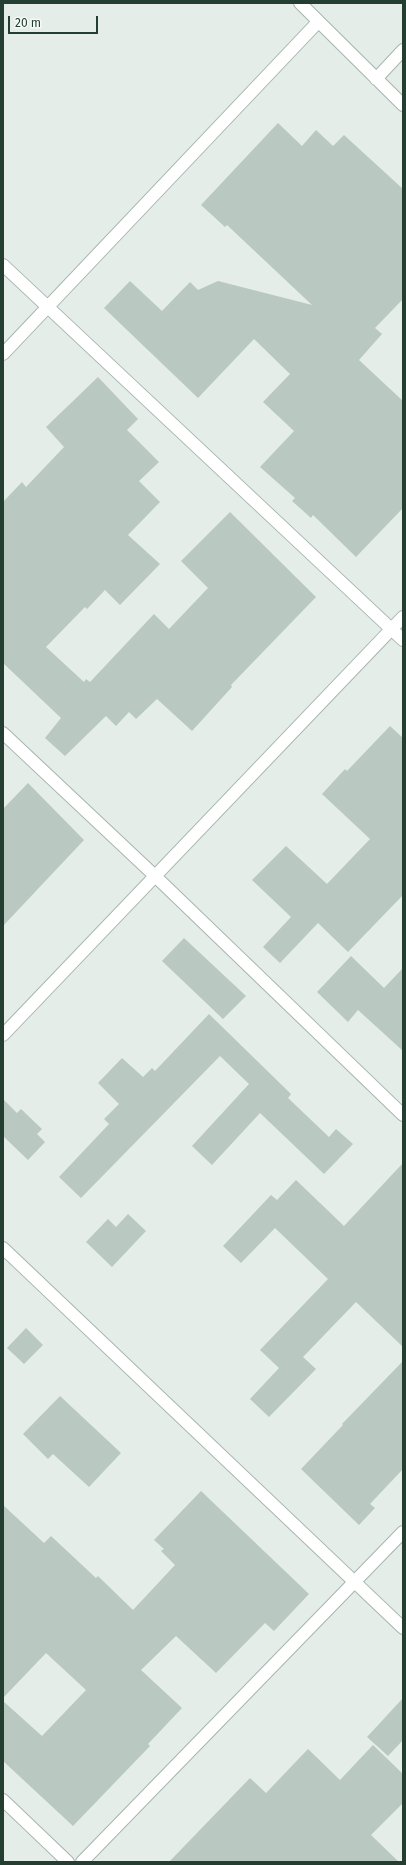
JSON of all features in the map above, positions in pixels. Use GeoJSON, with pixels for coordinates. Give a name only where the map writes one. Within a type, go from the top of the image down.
{"type":"FeatureCollection","features":[{"type":"Feature","properties":{"kind":"street"},"geometry":{"type":"LineString","coordinates":[[300,3],[403,105]]}},
{"type":"Feature","properties":{"kind":"street"},"geometry":{"type":"LineString","coordinates":[[3,354],[318,22]]}},
{"type":"Feature","properties":{"kind":"street"},"geometry":{"type":"LineString","coordinates":[[376,79],[403,50]]}},
{"type":"Feature","properties":{"kind":"street"},"geometry":{"type":"LineString","coordinates":[[3,264],[403,640]]}},
{"type":"Feature","properties":{"kind":"street"},"geometry":{"type":"LineString","coordinates":[[3,1035],[154,875],[403,617]]}},
{"type":"Feature","properties":{"kind":"street"},"geometry":{"type":"LineString","coordinates":[[3,733],[154,875],[403,1115]]}},
{"type":"Feature","properties":{"kind":"street"},"geometry":{"type":"LineString","coordinates":[[3,1248],[403,1628]]}},
{"type":"Feature","properties":{"kind":"street"},"geometry":{"type":"LineString","coordinates":[[82,1862],[403,1532]]}},
{"type":"Feature","properties":{"kind":"street"},"geometry":{"type":"LineString","coordinates":[[3,1800],[68,1862]]}},
{"type":"Feature","properties":{"kind":"building"},"geometry":{"type":"Polygon","coordinates":[[[278,123],[302,146],[316,130],[333,146],[344,135],[403,189],[403,299],[375,328],[382,334],[359,360],[403,401],[403,508],[356,557],[313,515],[311,518],[292,501],[295,498],[260,467],[294,431],[263,402],[290,374],[254,339],[198,398],[104,308],[130,281],[162,311],[190,282],[198,290],[218,281],[312,305],[227,225],[225,227],[201,205],[278,123]]]}},
{"type":"Feature","properties":{"kind":"building"},"geometry":{"type":"Polygon","coordinates":[[[98,377],[138,419],[127,430],[159,462],[139,481],[160,502],[128,535],[160,564],[120,605],[105,590],[87,609],[85,607],[46,647],[84,682],[86,679],[90,682],[154,614],[169,629],[208,588],[181,561],[230,512],[316,597],[231,685],[232,687],[192,731],[157,699],[136,719],[129,712],[116,726],[106,716],[65,756],[45,738],[61,718],[3,663],[3,502],[22,482],[26,487],[64,447],[46,427],[98,377]]]}},
{"type":"Feature","properties":{"kind":"building"},"geometry":{"type":"Polygon","coordinates":[[[390,726],[403,738],[403,895],[348,952],[318,923],[280,963],[263,947],[291,917],[252,880],[286,846],[327,884],[370,839],[322,794],[345,769],[347,771],[390,726]]]}},
{"type":"Feature","properties":{"kind":"building"},"geometry":{"type":"Polygon","coordinates":[[[28,783],[84,840],[3,926],[3,809],[28,783]]]}},
{"type":"Feature","properties":{"kind":"building"},"geometry":{"type":"Polygon","coordinates":[[[184,938],[246,996],[223,1019],[162,961],[184,938]]]}},
{"type":"Feature","properties":{"kind":"building"},"geometry":{"type":"Polygon","coordinates":[[[351,956],[384,988],[403,968],[403,1051],[358,1010],[348,1022],[317,992],[351,956]]]}},
{"type":"Feature","properties":{"kind":"building"},"geometry":{"type":"Polygon","coordinates":[[[209,1014],[291,1094],[288,1098],[329,1137],[336,1129],[353,1144],[324,1174],[260,1113],[212,1165],[192,1146],[249,1084],[220,1056],[81,1198],[59,1177],[109,1124],[104,1119],[119,1104],[98,1083],[122,1058],[143,1077],[152,1068],[155,1071],[209,1014]]]}},
{"type":"Feature","properties":{"kind":"building"},"geometry":{"type":"Polygon","coordinates":[[[3,1099],[17,1113],[21,1109],[42,1129],[37,1134],[45,1142],[28,1160],[3,1136],[3,1099]]]}},
{"type":"Feature","properties":{"kind":"building"},"geometry":{"type":"Polygon","coordinates":[[[403,1163],[403,1347],[356,1302],[303,1357],[316,1369],[269,1417],[250,1399],[279,1368],[260,1350],[328,1279],[275,1228],[241,1263],[223,1246],[271,1195],[277,1200],[296,1180],[344,1226],[403,1163]]]}},
{"type":"Feature","properties":{"kind":"building"},"geometry":{"type":"Polygon","coordinates":[[[128,1214],[146,1231],[112,1267],[86,1242],[108,1219],[116,1227],[128,1214]]]}},
{"type":"Feature","properties":{"kind":"building"},"geometry":{"type":"Polygon","coordinates":[[[26,1328],[43,1345],[24,1364],[7,1348],[26,1328]]]}},
{"type":"Feature","properties":{"kind":"building"},"geometry":{"type":"Polygon","coordinates":[[[403,1361],[403,1469],[370,1504],[375,1508],[359,1525],[301,1469],[403,1361]]]}},
{"type":"Feature","properties":{"kind":"building"},"geometry":{"type":"Polygon","coordinates":[[[60,1396],[121,1453],[89,1487],[53,1454],[48,1459],[23,1434],[60,1396]]]}},
{"type":"Feature","properties":{"kind":"building"},"geometry":{"type":"Polygon","coordinates":[[[201,1491],[309,1594],[274,1631],[265,1623],[216,1673],[176,1636],[141,1670],[182,1708],[148,1744],[150,1746],[73,1826],[3,1761],[3,1701],[42,1736],[86,1690],[46,1653],[3,1698],[3,1505],[44,1543],[51,1536],[96,1578],[98,1576],[133,1610],[175,1565],[161,1551],[164,1549],[154,1540],[201,1491]]]}},
{"type":"Feature","properties":{"kind":"building"},"geometry":{"type":"Polygon","coordinates":[[[403,1698],[403,1740],[388,1756],[367,1737],[403,1698]]]}},
{"type":"Feature","properties":{"kind":"building"},"geometry":{"type":"Polygon","coordinates":[[[373,1745],[403,1774],[403,1803],[371,1835],[399,1862],[169,1862],[250,1778],[266,1793],[308,1749],[340,1780],[373,1745]]]}}]}
